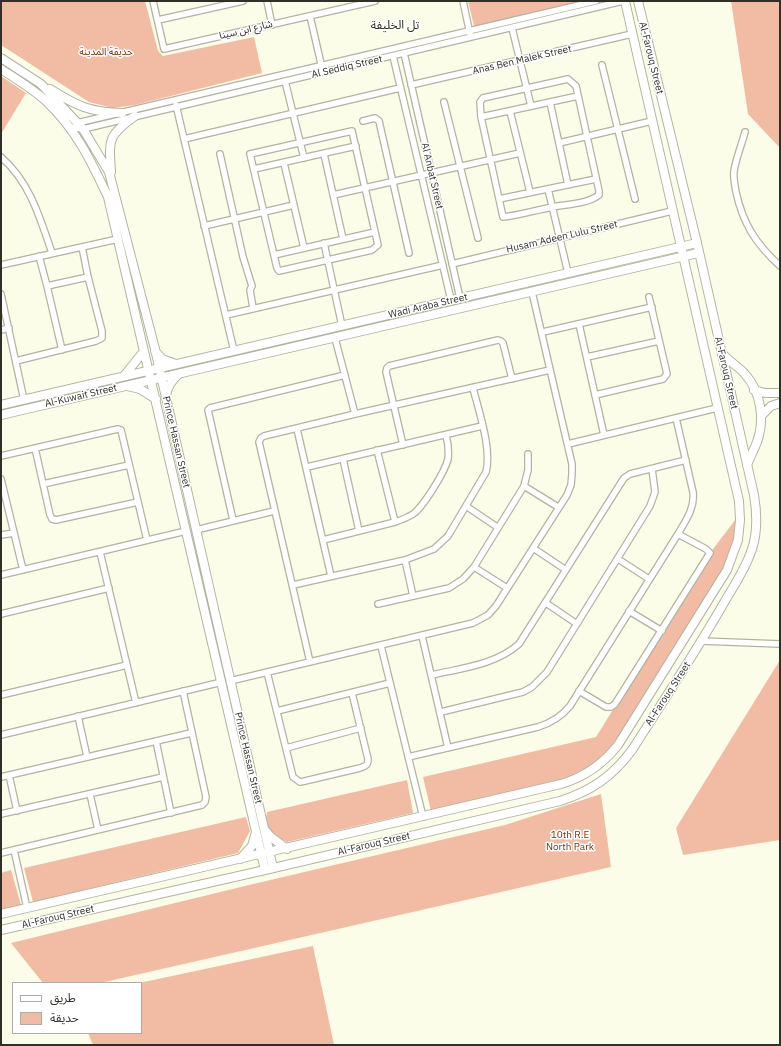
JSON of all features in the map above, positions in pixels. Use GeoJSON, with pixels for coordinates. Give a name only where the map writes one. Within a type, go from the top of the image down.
{"type":"FeatureCollection","features":[{"type":"Feature","properties":{"kind":"main road","name":"Al-Farouq Street"},"geometry":{"type":"LineString","coordinates":[[1,914],[287,849],[572,781],[596,768],[610,756],[618,745],[718,586],[735,550],[740,530],[739,501],[624,1]]}},
{"type":"Feature","properties":{"kind":"main road","name":"Al-Farouq Street"},"geometry":{"type":"LineString","coordinates":[[1,930],[560,801],[588,790],[607,778],[624,761],[701,641],[741,575],[752,548],[755,536],[757,511],[698,253],[697,243],[638,1]]}},
{"type":"Feature","properties":{"kind":"main road","name":"Prince Hassan Street"},"geometry":{"type":"LineString","coordinates":[[1,58],[41,84],[105,165],[111,177],[155,349],[230,681],[260,829]]}},
{"type":"Feature","properties":{"kind":"main road","name":"Prince Hassan Street"},"geometry":{"type":"LineString","coordinates":[[1,69],[46,101],[76,128],[108,197],[222,682],[269,869]]}},
{"type":"Feature","properties":{"kind":"main road"},"geometry":{"type":"LineString","coordinates":[[643,82],[656,78]]}},
{"type":"Feature","properties":{"kind":"main road"},"geometry":{"type":"LineString","coordinates":[[41,84],[80,106],[103,113],[122,113]]}},
{"type":"Feature","properties":{"kind":"main road"},"geometry":{"type":"LineString","coordinates":[[111,177],[109,147],[111,140],[121,126],[135,116]]}},
{"type":"Feature","properties":{"kind":"main road","name":"Wadi Araba Street"},"geometry":{"type":"LineString","coordinates":[[159,368],[697,243]]}},
{"type":"Feature","properties":{"kind":"main road","name":"Wadi Araba Street"},"geometry":{"type":"LineString","coordinates":[[161,378],[698,253]]}},
{"type":"Feature","properties":{"kind":"main road"},"geometry":{"type":"LineString","coordinates":[[381,317],[383,326]]}},
{"type":"Feature","properties":{"kind":"main road"},"geometry":{"type":"LineString","coordinates":[[155,349],[156,353],[162,359],[176,364]]}},
{"type":"Feature","properties":{"kind":"main road"},"geometry":{"type":"LineString","coordinates":[[124,376],[144,351]]}},
{"type":"Feature","properties":{"kind":"main road"},"geometry":{"type":"LineString","coordinates":[[722,353],[725,358],[744,373],[758,398],[761,416],[757,441],[747,465]]}},
{"type":"Feature","properties":{"kind":"main road","name":"Al-Kuwait Street"},"geometry":{"type":"LineString","coordinates":[[1,405],[159,368]]}},
{"type":"Feature","properties":{"kind":"main road"},"geometry":{"type":"LineString","coordinates":[[166,398],[168,388],[179,374]]}},
{"type":"Feature","properties":{"kind":"main road","name":"Al-Kuwait Street"},"geometry":{"type":"LineString","coordinates":[[1,415],[161,378]]}},
{"type":"Feature","properties":{"kind":"main road"},"geometry":{"type":"LineString","coordinates":[[127,386],[140,389],[156,399]]}},
{"type":"Feature","properties":{"kind":"main road"},"geometry":{"type":"LineString","coordinates":[[754,390],[765,393],[780,393]]}},
{"type":"Feature","properties":{"kind":"main road"},"geometry":{"type":"LineString","coordinates":[[761,416],[769,408],[780,403]]}},
{"type":"Feature","properties":{"kind":"main road"},"geometry":{"type":"LineString","coordinates":[[240,859],[252,846],[260,829],[287,849]]}},
{"type":"Feature","properties":{"kind":"street","name":"شارع ابن سينا"},"geometry":{"type":"LineString","coordinates":[[153,1],[164,49],[375,1]]}},
{"type":"Feature","properties":{"kind":"street"},"geometry":{"type":"LineString","coordinates":[[158,20],[243,1]]}},
{"type":"Feature","properties":{"kind":"street"},"geometry":{"type":"LineString","coordinates":[[267,1],[272,24]]}},
{"type":"Feature","properties":{"kind":"street"},"geometry":{"type":"LineString","coordinates":[[463,1],[471,37]]}},
{"type":"Feature","properties":{"kind":"street","name":"Al Seddiq Street"},"geometry":{"type":"LineString","coordinates":[[76,128],[122,113],[174,100],[596,1]]}},
{"type":"Feature","properties":{"kind":"street","name":"Al Seddiq Street"},"geometry":{"type":"LineString","coordinates":[[76,128],[176,107],[624,1]]}},
{"type":"Feature","properties":{"kind":"street"},"geometry":{"type":"LineString","coordinates":[[310,16],[323,72]]}},
{"type":"Feature","properties":{"kind":"street"},"geometry":{"type":"LineString","coordinates":[[512,28],[531,106]]}},
{"type":"Feature","properties":{"kind":"street","name":"Anas Ben Malek Street"},"geometry":{"type":"LineString","coordinates":[[411,86],[632,34]]}},
{"type":"Feature","properties":{"kind":"street","name":"Al Anbat Street"},"geometry":{"type":"LineString","coordinates":[[404,53],[460,298]]}},
{"type":"Feature","properties":{"kind":"street","name":"Al Anbat Street"},"geometry":{"type":"LineString","coordinates":[[393,56],[451,300]]}},
{"type":"Feature","properties":{"kind":"street"},"geometry":{"type":"LineString","coordinates":[[602,65],[634,199]]}},
{"type":"Feature","properties":{"kind":"street"},"geometry":{"type":"LineString","coordinates":[[568,79],[576,86],[599,195],[592,200],[504,217],[480,117],[480,102],[483,98],[527,88],[568,79]]}},
{"type":"Feature","properties":{"kind":"street"},"geometry":{"type":"LineString","coordinates":[[285,81],[304,158]]}},
{"type":"Feature","properties":{"kind":"street"},"geometry":{"type":"LineString","coordinates":[[184,139],[400,88]]}},
{"type":"Feature","properties":{"kind":"street"},"geometry":{"type":"LineString","coordinates":[[480,117],[578,96]]}},
{"type":"Feature","properties":{"kind":"street"},"geometry":{"type":"LineString","coordinates":[[174,100],[234,351]]}},
{"type":"Feature","properties":{"kind":"street"},"geometry":{"type":"LineString","coordinates":[[444,102],[478,238]]}},
{"type":"Feature","properties":{"kind":"street"},"geometry":{"type":"LineString","coordinates":[[550,102],[568,185]]}},
{"type":"Feature","properties":{"kind":"street"},"geometry":{"type":"LineString","coordinates":[[510,111],[530,192]]}},
{"type":"Feature","properties":{"kind":"street"},"geometry":{"type":"LineString","coordinates":[[363,122],[375,118],[379,121],[409,254]]}},
{"type":"Feature","properties":{"kind":"street"},"geometry":{"type":"LineString","coordinates":[[559,143],[652,121]]}},
{"type":"Feature","properties":{"kind":"street"},"geometry":{"type":"LineString","coordinates":[[352,131],[378,245],[372,250],[279,271],[277,268],[250,154],[300,143],[352,131]]}},
{"type":"Feature","properties":{"kind":"street"},"geometry":{"type":"LineString","coordinates":[[746,132],[734,171],[737,198],[752,234],[780,266]]}},
{"type":"Feature","properties":{"kind":"street"},"geometry":{"type":"LineString","coordinates":[[254,169],[356,146]]}},
{"type":"Feature","properties":{"kind":"street"},"geometry":{"type":"LineString","coordinates":[[333,195],[520,153]]}},
{"type":"Feature","properties":{"kind":"street"},"geometry":{"type":"LineString","coordinates":[[220,154],[252,286],[250,290],[253,308]]}},
{"type":"Feature","properties":{"kind":"street"},"geometry":{"type":"LineString","coordinates":[[324,154],[343,239]]}},
{"type":"Feature","properties":{"kind":"street"},"geometry":{"type":"LineString","coordinates":[[1,157],[19,177],[31,196],[41,217],[52,253]]}},
{"type":"Feature","properties":{"kind":"street"},"geometry":{"type":"LineString","coordinates":[[284,163],[304,248]]}},
{"type":"Feature","properties":{"kind":"street"},"geometry":{"type":"LineString","coordinates":[[499,199],[596,179]]}},
{"type":"Feature","properties":{"kind":"street"},"geometry":{"type":"LineString","coordinates":[[548,188],[568,273]]}},
{"type":"Feature","properties":{"kind":"street"},"geometry":{"type":"LineString","coordinates":[[204,226],[294,205]]}},
{"type":"Feature","properties":{"kind":"street","name":"Husam Adeen Lulu Street"},"geometry":{"type":"LineString","coordinates":[[452,264],[672,211]]}},
{"type":"Feature","properties":{"kind":"street"},"geometry":{"type":"LineString","coordinates":[[274,255],[375,232]]}},
{"type":"Feature","properties":{"kind":"street"},"geometry":{"type":"LineString","coordinates":[[1,265],[118,239]]}},
{"type":"Feature","properties":{"kind":"street"},"geometry":{"type":"LineString","coordinates":[[324,243],[342,326]]}},
{"type":"Feature","properties":{"kind":"street"},"geometry":{"type":"LineString","coordinates":[[16,361],[96,341],[102,338],[102,331],[82,247]]}},
{"type":"Feature","properties":{"kind":"street"},"geometry":{"type":"LineString","coordinates":[[38,256],[47,286],[62,350]]}},
{"type":"Feature","properties":{"kind":"street"},"geometry":{"type":"LineString","coordinates":[[226,315],[442,266]]}},
{"type":"Feature","properties":{"kind":"street"},"geometry":{"type":"LineString","coordinates":[[47,286],[88,277]]}},
{"type":"Feature","properties":{"kind":"street"},"geometry":{"type":"LineString","coordinates":[[230,681],[473,623],[481,620],[496,606],[567,495],[571,485],[572,474],[568,444],[532,292]]}},
{"type":"Feature","properties":{"kind":"street"},"geometry":{"type":"LineString","coordinates":[[1,294],[24,400]]}},
{"type":"Feature","properties":{"kind":"street"},"geometry":{"type":"LineString","coordinates":[[595,395],[663,379],[667,374],[649,297]]}},
{"type":"Feature","properties":{"kind":"street"},"geometry":{"type":"LineString","coordinates":[[542,332],[652,307]]}},
{"type":"Feature","properties":{"kind":"street"},"geometry":{"type":"LineString","coordinates":[[579,324],[604,435]]}},
{"type":"Feature","properties":{"kind":"street"},"geometry":{"type":"LineString","coordinates":[[1,330],[9,328]]}},
{"type":"Feature","properties":{"kind":"street"},"geometry":{"type":"LineString","coordinates":[[335,338],[355,414]]}},
{"type":"Feature","properties":{"kind":"street"},"geometry":{"type":"LineString","coordinates":[[403,445],[386,372],[389,366],[501,340],[512,379]]}},
{"type":"Feature","properties":{"kind":"street"},"geometry":{"type":"LineString","coordinates":[[587,357],[659,341]]}},
{"type":"Feature","properties":{"kind":"street"},"geometry":{"type":"LineString","coordinates":[[310,662],[293,585],[274,512],[259,442],[260,438],[393,405],[550,370]]}},
{"type":"Feature","properties":{"kind":"street"},"geometry":{"type":"LineString","coordinates":[[233,520],[208,410],[253,397],[345,375]]}},
{"type":"Feature","properties":{"kind":"street"},"geometry":{"type":"LineString","coordinates":[[293,585],[405,560],[434,549],[448,536],[486,472],[488,464],[488,453],[473,388]]}},
{"type":"Feature","properties":{"kind":"street"},"geometry":{"type":"LineString","coordinates":[[568,444],[717,408]]}},
{"type":"Feature","properties":{"kind":"street"},"geometry":{"type":"LineString","coordinates":[[408,757],[546,725],[565,712],[678,534],[692,509],[694,503],[693,492],[676,418]]}},
{"type":"Feature","properties":{"kind":"street"},"geometry":{"type":"LineString","coordinates":[[307,467],[482,426]]}},
{"type":"Feature","properties":{"kind":"street"},"geometry":{"type":"LineString","coordinates":[[1,456],[118,429],[121,430],[123,433],[147,540]]}},
{"type":"Feature","properties":{"kind":"street"},"geometry":{"type":"LineString","coordinates":[[297,429],[331,576]]}},
{"type":"Feature","properties":{"kind":"street"},"geometry":{"type":"LineString","coordinates":[[323,540],[396,522],[406,518],[418,509],[446,467],[448,452],[446,435]]}},
{"type":"Feature","properties":{"kind":"street"},"geometry":{"type":"LineString","coordinates":[[35,448],[50,515],[52,518],[56,520],[138,502]]}},
{"type":"Feature","properties":{"kind":"street"},"geometry":{"type":"LineString","coordinates":[[377,450],[396,522]]}},
{"type":"Feature","properties":{"kind":"street"},"geometry":{"type":"LineString","coordinates":[[378,604],[449,588],[457,584],[474,567],[497,527],[524,486],[527,479],[528,454]]}},
{"type":"Feature","properties":{"kind":"street"},"geometry":{"type":"LineString","coordinates":[[343,459],[359,531]]}},
{"type":"Feature","properties":{"kind":"street"},"geometry":{"type":"LineString","coordinates":[[432,675],[488,662],[502,657],[512,651],[526,636],[624,478],[630,474],[686,460]]}},
{"type":"Feature","properties":{"kind":"street"},"geometry":{"type":"LineString","coordinates":[[43,484],[129,465]]}},
{"type":"Feature","properties":{"kind":"street"},"geometry":{"type":"LineString","coordinates":[[440,712],[513,695],[532,687],[547,672],[618,560],[650,506],[654,498],[655,486],[652,469]]}},
{"type":"Feature","properties":{"kind":"street"},"geometry":{"type":"LineString","coordinates":[[1,479],[24,570]]}},
{"type":"Feature","properties":{"kind":"street"},"geometry":{"type":"LineString","coordinates":[[524,486],[558,507]]}},
{"type":"Feature","properties":{"kind":"street"},"geometry":{"type":"LineString","coordinates":[[466,506],[497,527]]}},
{"type":"Feature","properties":{"kind":"street"},"geometry":{"type":"LineString","coordinates":[[196,530],[233,520],[274,512]]}},
{"type":"Feature","properties":{"kind":"street"},"geometry":{"type":"LineString","coordinates":[[1,575],[186,531]]}},
{"type":"Feature","properties":{"kind":"street"},"geometry":{"type":"LineString","coordinates":[[1,536],[14,532]]}},
{"type":"Feature","properties":{"kind":"street"},"geometry":{"type":"LineString","coordinates":[[579,691],[606,707],[611,707],[615,704],[662,631],[710,553],[706,549],[678,534]]}},
{"type":"Feature","properties":{"kind":"street"},"geometry":{"type":"LineString","coordinates":[[533,548],[566,570]]}},
{"type":"Feature","properties":{"kind":"street"},"geometry":{"type":"LineString","coordinates":[[100,552],[136,702]]}},
{"type":"Feature","properties":{"kind":"street"},"geometry":{"type":"LineString","coordinates":[[405,560],[413,596]]}},
{"type":"Feature","properties":{"kind":"street"},"geometry":{"type":"LineString","coordinates":[[618,560],[649,579]]}},
{"type":"Feature","properties":{"kind":"street"},"geometry":{"type":"LineString","coordinates":[[474,567],[507,588]]}},
{"type":"Feature","properties":{"kind":"street"},"geometry":{"type":"LineString","coordinates":[[1,614],[109,588]]}},
{"type":"Feature","properties":{"kind":"street"},"geometry":{"type":"LineString","coordinates":[[546,603],[577,624]]}},
{"type":"Feature","properties":{"kind":"street"},"geometry":{"type":"LineString","coordinates":[[629,611],[662,631]]}},
{"type":"Feature","properties":{"kind":"street"},"geometry":{"type":"LineString","coordinates":[[422,636],[448,748]]}},
{"type":"Feature","properties":{"kind":"street"},"geometry":{"type":"LineString","coordinates":[[701,641],[780,644]]}},
{"type":"Feature","properties":{"kind":"street"},"geometry":{"type":"LineString","coordinates":[[381,646],[422,816]]}},
{"type":"Feature","properties":{"kind":"street"},"geometry":{"type":"LineString","coordinates":[[1,695],[127,666]]}},
{"type":"Feature","properties":{"kind":"street"},"geometry":{"type":"LineString","coordinates":[[267,672],[293,777],[300,782],[365,767],[368,763],[352,693]]}},
{"type":"Feature","properties":{"kind":"street"},"geometry":{"type":"LineString","coordinates":[[1,735],[222,682]]}},
{"type":"Feature","properties":{"kind":"street"},"geometry":{"type":"LineString","coordinates":[[277,711],[390,683]]}},
{"type":"Feature","properties":{"kind":"street"},"geometry":{"type":"LineString","coordinates":[[1,853],[202,805],[205,802],[206,797],[182,691]]}},
{"type":"Feature","properties":{"kind":"street"},"geometry":{"type":"LineString","coordinates":[[78,716],[87,757]]}},
{"type":"Feature","properties":{"kind":"street"},"geometry":{"type":"LineString","coordinates":[[286,748],[360,728]]}},
{"type":"Feature","properties":{"kind":"street"},"geometry":{"type":"LineString","coordinates":[[1,777],[191,733]]}},
{"type":"Feature","properties":{"kind":"street"},"geometry":{"type":"LineString","coordinates":[[156,741],[172,812]]}},
{"type":"Feature","properties":{"kind":"street"},"geometry":{"type":"LineString","coordinates":[[9,775],[17,810]]}},
{"type":"Feature","properties":{"kind":"street"},"geometry":{"type":"LineString","coordinates":[[1,814],[164,777]]}},
{"type":"Feature","properties":{"kind":"street"},"geometry":{"type":"LineString","coordinates":[[90,794],[98,830]]}},
{"type":"Feature","properties":{"kind":"street"},"geometry":{"type":"LineString","coordinates":[[14,850],[27,908]]}},
{"type":"Feature","properties":{"kind":"green space","name":"حديقة المدينة"},"geometry":{"type":"Polygon","coordinates":[[[1,1],[145,1],[158,51],[163,56],[254,37],[262,73],[135,105],[113,108],[89,102],[1,45],[1,1]]]}},
{"type":"Feature","properties":{"kind":"green space"},"geometry":{"type":"Polygon","coordinates":[[[468,1],[596,1],[475,30],[468,1]]]}},
{"type":"Feature","properties":{"kind":"green space"},"geometry":{"type":"Polygon","coordinates":[[[731,1],[780,1],[780,148],[748,114],[731,1]]]}},
{"type":"Feature","properties":{"kind":"green space"},"geometry":{"type":"Polygon","coordinates":[[[1,76],[26,93],[1,134],[1,76]]]}},
{"type":"Feature","properties":{"kind":"green space"},"geometry":{"type":"Polygon","coordinates":[[[739,515],[732,560],[610,756],[577,776],[431,811],[423,777],[596,737],[713,549],[739,515]]]}},
{"type":"Feature","properties":{"kind":"green space"},"geometry":{"type":"Polygon","coordinates":[[[780,660],[780,840],[683,855],[676,828],[780,660]]]}},
{"type":"Feature","properties":{"kind":"green space"},"geometry":{"type":"Polygon","coordinates":[[[407,780],[413,813],[287,842],[264,830],[267,812],[407,780]]]}},
{"type":"Feature","properties":{"kind":"green space","name":"10th R.E North Park"},"geometry":{"type":"Polygon","coordinates":[[[601,794],[611,867],[104,982],[42,982],[11,943],[249,885],[505,825],[601,794]]]}},
{"type":"Feature","properties":{"kind":"green space"},"geometry":{"type":"Polygon","coordinates":[[[246,817],[250,831],[238,853],[33,902],[24,868],[246,817]]]}},
{"type":"Feature","properties":{"kind":"green space"},"geometry":{"type":"Polygon","coordinates":[[[11,870],[21,905],[1,910],[1,873],[11,870]]]}},
{"type":"Feature","properties":{"kind":"green space"},"geometry":{"type":"Polygon","coordinates":[[[313,946],[334,1045],[93,1045],[88,1034],[142,1034],[142,982],[313,946]]]}},
{"type":"Feature","properties":{"kind":"district","name":"تل الخليفة"},"geometry":{"type":"Point","coordinates":[395,26]}}]}
